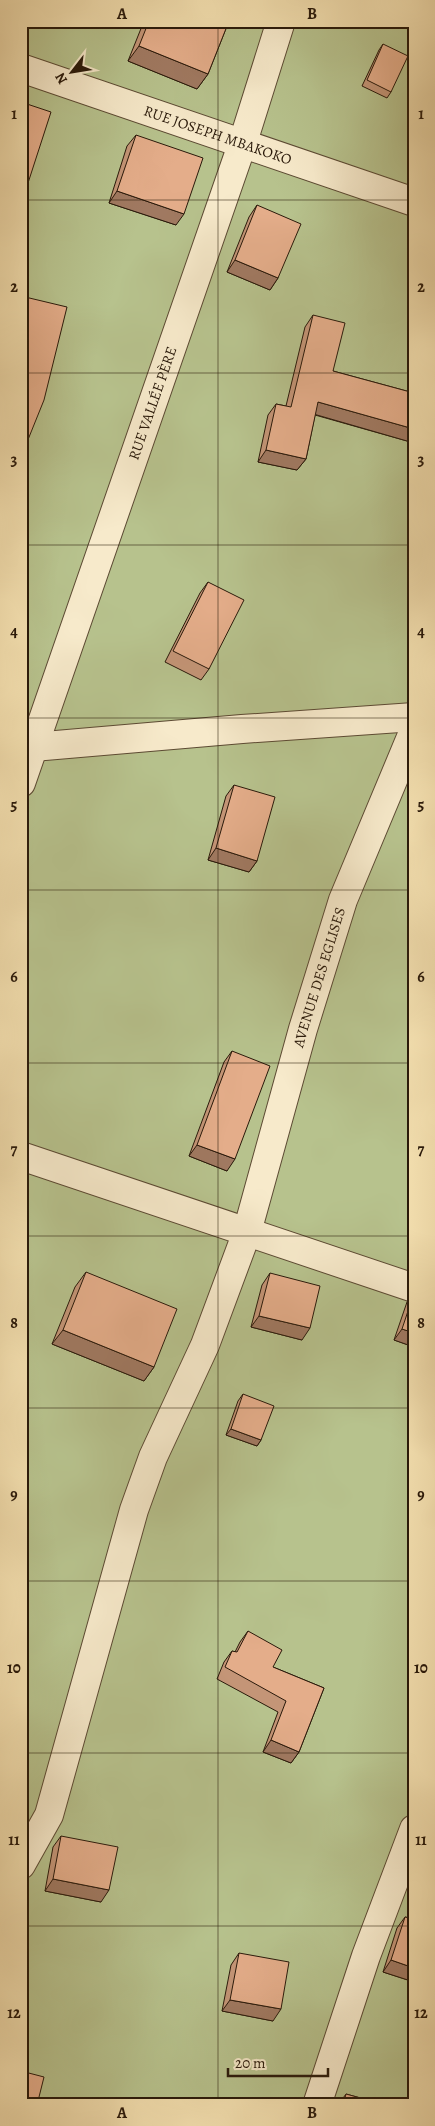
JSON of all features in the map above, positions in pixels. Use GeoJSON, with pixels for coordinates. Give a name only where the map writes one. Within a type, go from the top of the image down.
{"type":"FeatureCollection","features":[{"type":"Feature","properties":{"kind":"street","name":"RUE VALLÉE PÈRE"},"geometry":{"type":"LineString","coordinates":[[21,783],[243,142],[281,21]]}},
{"type":"Feature","properties":{"kind":"street","name":"RUE JOSEPH MBAKOKO"},"geometry":{"type":"LineString","coordinates":[[21,68],[243,142],[414,202]]}},
{"type":"Feature","properties":{"kind":"street"},"geometry":{"type":"LineString","coordinates":[[33,747],[242,729],[414,717]]}},
{"type":"Feature","properties":{"kind":"street","name":"AVENUE DES EGLISES"},"geometry":{"type":"LineString","coordinates":[[21,1865],[49,1815],[134,1510],[153,1457],[205,1345],[247,1232],[302,1029],[343,900],[414,730]]}},
{"type":"Feature","properties":{"kind":"street"},"geometry":{"type":"LineString","coordinates":[[21,1156],[414,1288]]}},
{"type":"Feature","properties":{"kind":"street"},"geometry":{"type":"LineString","coordinates":[[317,2105],[366,1956],[414,1829]]}},
{"type":"Feature","properties":{"kind":"green space"},"geometry":{"type":"Polygon","coordinates":[[[21,21],[414,21],[414,2105],[21,2105],[21,21]]]}},
{"type":"Feature","properties":{"kind":"building"},"geometry":{"type":"Polygon","coordinates":[[[149,21],[229,21],[208,74],[139,46],[149,21]]]}},
{"type":"Feature","properties":{"kind":"building"},"geometry":{"type":"Polygon","coordinates":[[[383,44],[408,56],[391,92],[367,80],[383,44]]]}},
{"type":"Feature","properties":{"kind":"building"},"geometry":{"type":"Polygon","coordinates":[[[21,102],[51,112],[28,183],[21,181],[21,102]]]}},
{"type":"Feature","properties":{"kind":"building"},"geometry":{"type":"Polygon","coordinates":[[[136,135],[203,158],[184,214],[117,191],[136,135]]]}},
{"type":"Feature","properties":{"kind":"building"},"geometry":{"type":"Polygon","coordinates":[[[257,205],[301,224],[278,278],[235,260],[257,205]]]}},
{"type":"Feature","properties":{"kind":"building"},"geometry":{"type":"Polygon","coordinates":[[[21,296],[67,307],[44,400],[21,457],[21,296]]]}},
{"type":"Feature","properties":{"kind":"building"},"geometry":{"type":"Polygon","coordinates":[[[313,315],[345,323],[333,371],[414,393],[414,429],[318,402],[306,459],[266,450],[276,404],[291,407],[313,315]]]}},
{"type":"Feature","properties":{"kind":"building"},"geometry":{"type":"Polygon","coordinates":[[[208,582],[244,600],[209,669],[173,651],[208,582]]]}},
{"type":"Feature","properties":{"kind":"building"},"geometry":{"type":"Polygon","coordinates":[[[234,785],[275,797],[257,861],[216,848],[234,785]]]}},
{"type":"Feature","properties":{"kind":"building"},"geometry":{"type":"Polygon","coordinates":[[[232,1051],[270,1066],[235,1159],[197,1145],[232,1051]]]}},
{"type":"Feature","properties":{"kind":"building"},"geometry":{"type":"Polygon","coordinates":[[[86,1272],[177,1309],[154,1367],[63,1330],[86,1272]]]}},
{"type":"Feature","properties":{"kind":"building"},"geometry":{"type":"Polygon","coordinates":[[[270,1273],[320,1286],[310,1328],[259,1316],[270,1273]]]}},
{"type":"Feature","properties":{"kind":"building"},"geometry":{"type":"Polygon","coordinates":[[[414,1293],[414,1333],[402,1329],[414,1293]]]}},
{"type":"Feature","properties":{"kind":"building"},"geometry":{"type":"Polygon","coordinates":[[[243,1394],[274,1406],[261,1440],[231,1429],[243,1394]]]}},
{"type":"Feature","properties":{"kind":"building"},"geometry":{"type":"Polygon","coordinates":[[[248,1631],[282,1650],[273,1667],[324,1688],[299,1752],[271,1740],[286,1701],[225,1667],[232,1651],[237,1652],[248,1631]]]}},
{"type":"Feature","properties":{"kind":"building"},"geometry":{"type":"Polygon","coordinates":[[[61,1836],[118,1847],[109,1890],[53,1879],[61,1836]]]}},
{"type":"Feature","properties":{"kind":"building"},"geometry":{"type":"Polygon","coordinates":[[[405,1917],[414,1919],[414,1968],[391,1960],[405,1917]]]}},
{"type":"Feature","properties":{"kind":"building"},"geometry":{"type":"Polygon","coordinates":[[[239,1953],[289,1962],[281,2009],[230,2000],[239,1953]]]}},
{"type":"Feature","properties":{"kind":"building"},"geometry":{"type":"Polygon","coordinates":[[[21,2071],[44,2077],[37,2105],[21,2104],[21,2071]]]}},
{"type":"Feature","properties":{"kind":"building"},"geometry":{"type":"Polygon","coordinates":[[[346,2094],[386,2105],[343,2105],[346,2094]]]}}]}
